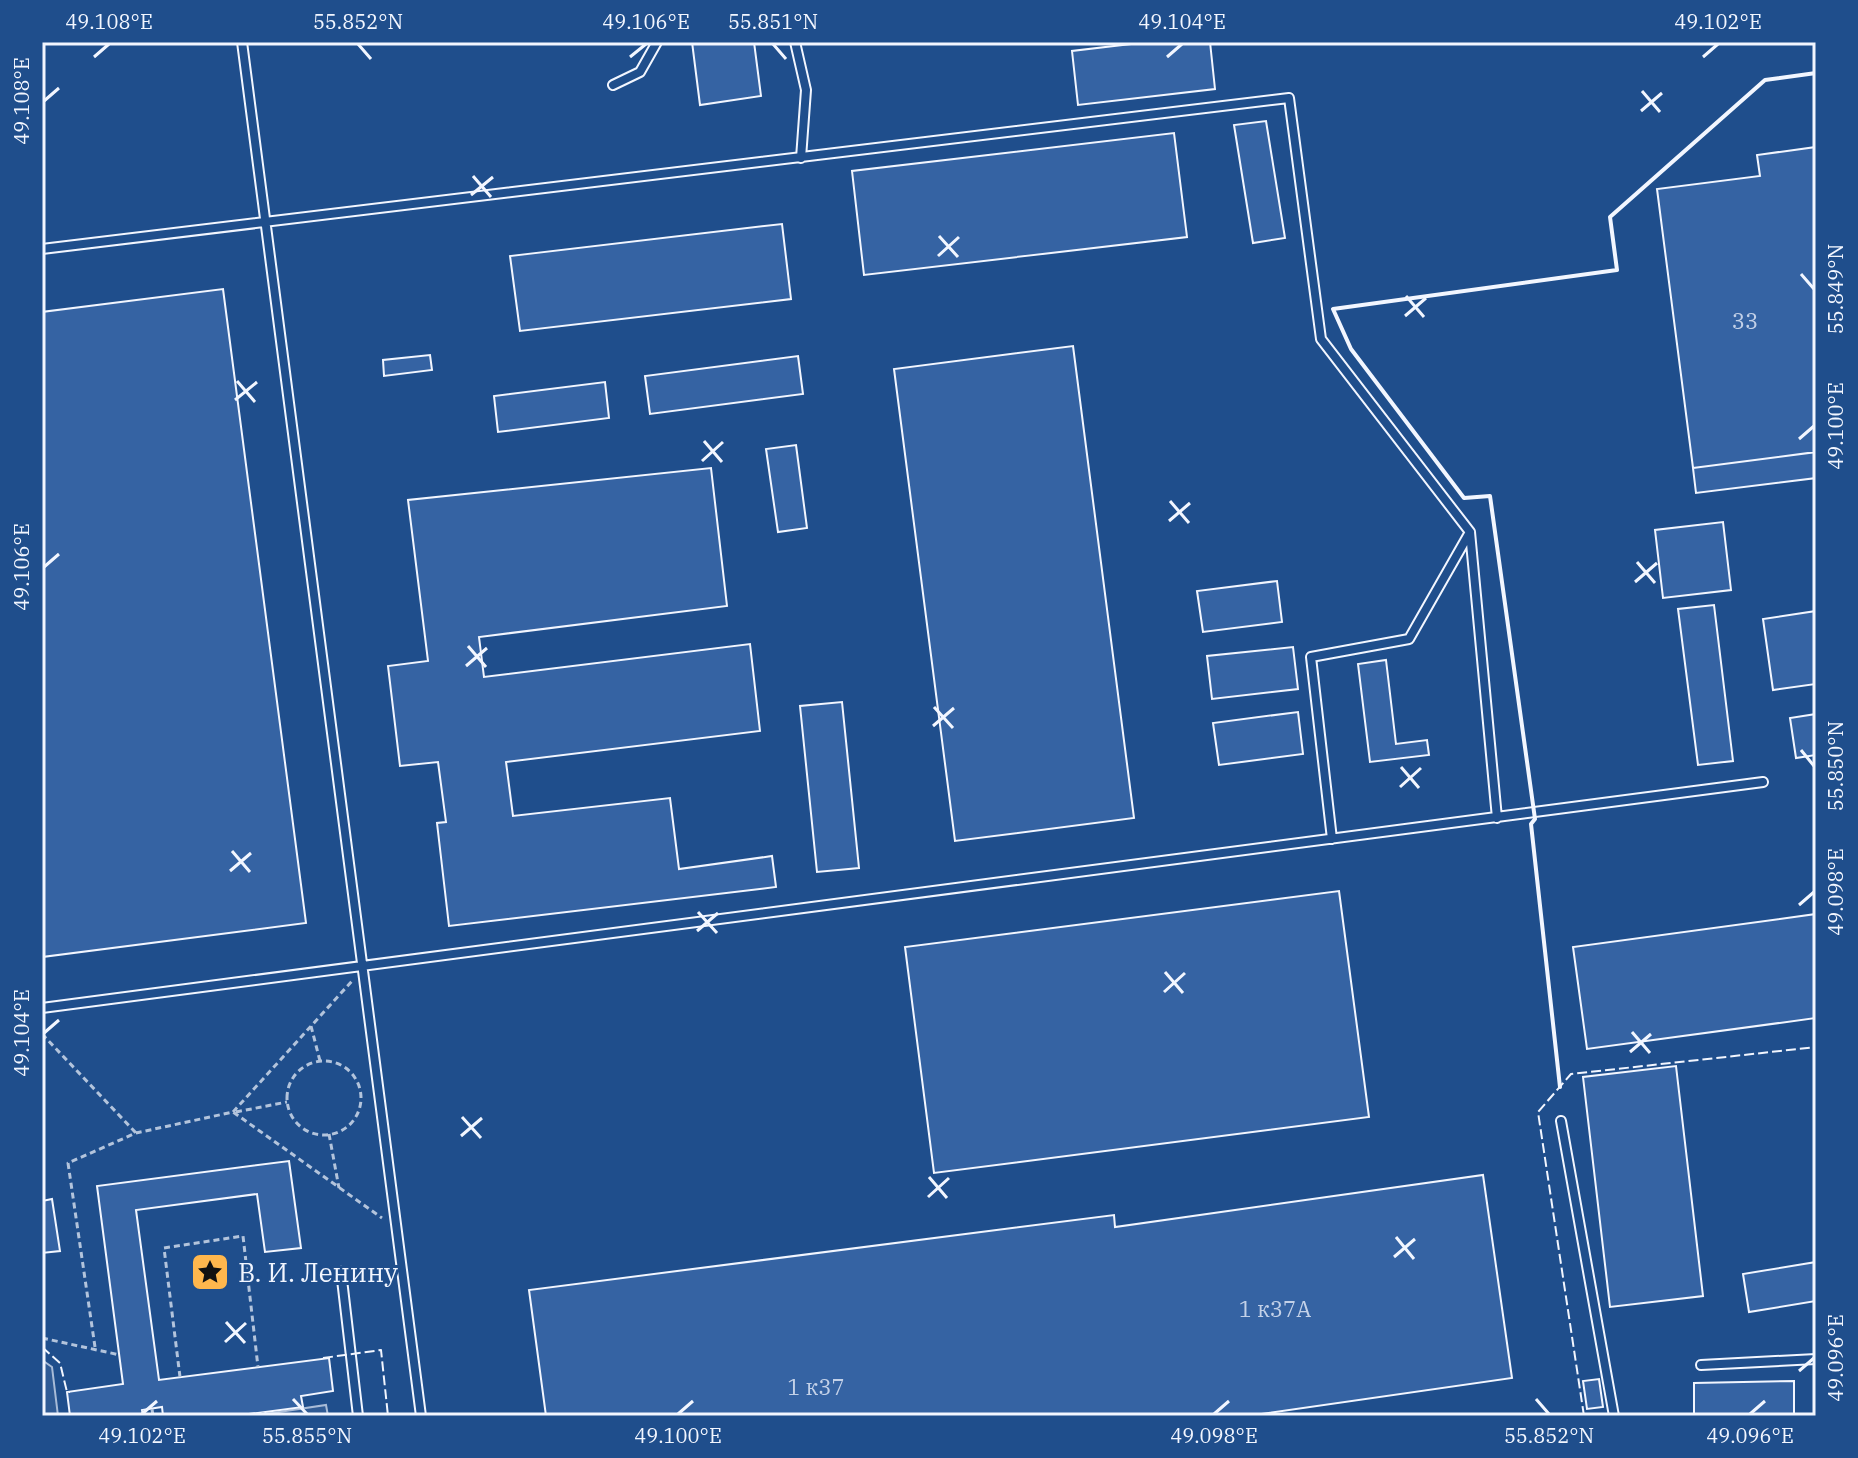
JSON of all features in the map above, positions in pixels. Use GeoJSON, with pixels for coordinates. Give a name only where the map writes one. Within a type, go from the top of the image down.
{"type":"FeatureCollection","features":[{"type":"Feature","properties":{"kind":"lane"},"geometry":{"type":"LineString","coordinates":[[242,42],[268,220],[421,1416]]}},
{"type":"Feature","properties":{"kind":"lane"},"geometry":{"type":"LineString","coordinates":[[613,85],[640,72],[657,42]]}},
{"type":"Feature","properties":{"kind":"lane"},"geometry":{"type":"LineString","coordinates":[[795,42],[806,90],[801,158]]}},
{"type":"Feature","properties":{"kind":"lane"},"geometry":{"type":"LineString","coordinates":[[42,249],[1289,98],[1321,339],[1470,532],[1497,818]]}},
{"type":"Feature","properties":{"kind":"lane"},"geometry":{"type":"LineString","coordinates":[[1332,839],[1311,657],[1409,639],[1470,532]]}},
{"type":"Feature","properties":{"kind":"lane"},"geometry":{"type":"LineString","coordinates":[[42,1008],[1763,782]]}},
{"type":"Feature","properties":{"kind":"lane"},"geometry":{"type":"LineString","coordinates":[[1561,1121],[1614,1416]]}},
{"type":"Feature","properties":{"kind":"lane"},"geometry":{"type":"LineString","coordinates":[[341,1271],[358,1416]]}},
{"type":"Feature","properties":{"kind":"lane"},"geometry":{"type":"LineString","coordinates":[[1701,1365],[1816,1359]]}},
{"type":"Feature","properties":{"kind":"path"},"geometry":{"type":"LineString","coordinates":[[233,1112],[365,967]]}},
{"type":"Feature","properties":{"kind":"path"},"geometry":{"type":"LineString","coordinates":[[311,1026],[320,1061]]}},
{"type":"Feature","properties":{"kind":"path"},"geometry":{"type":"LineString","coordinates":[[42,1034],[136,1133]]}},
{"type":"Feature","properties":{"kind":"path"},"geometry":{"type":"LineString","coordinates":[[320,1061],[346,1068],[360,1092],[354,1120],[329,1134],[317,1134],[297,1123],[287,1102],[292,1079],[308,1064],[320,1061]]}},
{"type":"Feature","properties":{"kind":"path"},"geometry":{"type":"LineString","coordinates":[[95,1347],[68,1163],[136,1133],[287,1102]]}},
{"type":"Feature","properties":{"kind":"path"},"geometry":{"type":"LineString","coordinates":[[233,1112],[398,1230]]}},
{"type":"Feature","properties":{"kind":"path"},"geometry":{"type":"LineString","coordinates":[[329,1134],[339,1188]]}},
{"type":"Feature","properties":{"kind":"path"},"geometry":{"type":"LineString","coordinates":[[180,1377],[164,1248],[243,1236],[258,1367]]}},
{"type":"Feature","properties":{"kind":"path"},"geometry":{"type":"LineString","coordinates":[[42,1338],[95,1347],[120,1355]]}},
{"type":"Feature","properties":{"kind":"path"},"geometry":{"type":"LineString","coordinates":[[152,1409],[153,1416]]}},
{"type":"Feature","properties":{"kind":"shaded area"},"geometry":{"type":"Polygon","coordinates":[[[42,1360],[52,1367],[58,1416],[42,1416],[42,1360]]]}},
{"type":"Feature","properties":{"kind":"shaded area"},"geometry":{"type":"Polygon","coordinates":[[[326,1405],[328,1416],[252,1416],[326,1405]]]}},
{"type":"Feature","properties":{"kind":"building"},"geometry":{"type":"Polygon","coordinates":[[[692,42],[754,42],[761,96],[700,105],[692,42]]]}},
{"type":"Feature","properties":{"kind":"building"},"geometry":{"type":"Polygon","coordinates":[[[1148,42],[1210,42],[1215,89],[1078,105],[1072,51],[1148,42]]]}},
{"type":"Feature","properties":{"kind":"building"},"geometry":{"type":"Polygon","coordinates":[[[1266,121],[1285,238],[1253,243],[1234,125],[1266,121]]]}},
{"type":"Feature","properties":{"kind":"building"},"geometry":{"type":"Polygon","coordinates":[[[1174,133],[1187,237],[864,275],[852,171],[1174,133]]]}},
{"type":"Feature","properties":{"kind":"building"},"geometry":{"type":"Polygon","coordinates":[[[1816,147],[1816,452],[1693,468],[1657,189],[1760,176],[1757,155],[1816,147]]]}},
{"type":"Feature","properties":{"kind":"building"},"geometry":{"type":"Polygon","coordinates":[[[782,224],[791,299],[520,331],[510,256],[782,224]]]}},
{"type":"Feature","properties":{"kind":"building"},"geometry":{"type":"Polygon","coordinates":[[[223,289],[306,923],[42,957],[42,312],[223,289]]]}},
{"type":"Feature","properties":{"kind":"building"},"geometry":{"type":"Polygon","coordinates":[[[1073,346],[1134,818],[955,841],[894,369],[1073,346]]]}},
{"type":"Feature","properties":{"kind":"building"},"geometry":{"type":"Polygon","coordinates":[[[430,355],[432,370],[384,376],[383,360],[430,355]]]}},
{"type":"Feature","properties":{"kind":"building"},"geometry":{"type":"Polygon","coordinates":[[[798,356],[803,394],[650,414],[645,376],[798,356]]]}},
{"type":"Feature","properties":{"kind":"building"},"geometry":{"type":"Polygon","coordinates":[[[605,382],[609,418],[498,432],[494,396],[605,382]]]}},
{"type":"Feature","properties":{"kind":"building"},"geometry":{"type":"Polygon","coordinates":[[[796,445],[807,528],[778,532],[766,449],[796,445]]]}},
{"type":"Feature","properties":{"kind":"building"},"geometry":{"type":"Polygon","coordinates":[[[1816,452],[1816,478],[1696,493],[1693,468],[1816,452]]]}},
{"type":"Feature","properties":{"kind":"building"},"geometry":{"type":"Polygon","coordinates":[[[711,468],[727,606],[479,637],[484,677],[750,644],[760,731],[506,762],[513,816],[670,798],[679,869],[772,856],[776,887],[449,926],[437,823],[446,822],[438,762],[400,766],[388,666],[428,661],[408,500],[711,468]]]}},
{"type":"Feature","properties":{"kind":"building"},"geometry":{"type":"Polygon","coordinates":[[[1723,522],[1731,590],[1663,598],[1655,530],[1723,522]]]}},
{"type":"Feature","properties":{"kind":"building"},"geometry":{"type":"Polygon","coordinates":[[[1277,581],[1282,622],[1203,632],[1197,591],[1277,581]]]}},
{"type":"Feature","properties":{"kind":"building"},"geometry":{"type":"Polygon","coordinates":[[[1714,605],[1733,761],[1698,765],[1678,609],[1714,605]]]}},
{"type":"Feature","properties":{"kind":"building"},"geometry":{"type":"Polygon","coordinates":[[[1816,611],[1816,684],[1773,690],[1763,619],[1816,611]]]}},
{"type":"Feature","properties":{"kind":"building"},"geometry":{"type":"Polygon","coordinates":[[[1293,647],[1298,689],[1212,699],[1207,656],[1293,647]]]}},
{"type":"Feature","properties":{"kind":"building"},"geometry":{"type":"Polygon","coordinates":[[[1386,660],[1396,744],[1427,740],[1429,755],[1370,762],[1358,664],[1386,660]]]}},
{"type":"Feature","properties":{"kind":"building"},"geometry":{"type":"Polygon","coordinates":[[[842,702],[859,868],[817,872],[800,706],[842,702]]]}},
{"type":"Feature","properties":{"kind":"building"},"geometry":{"type":"Polygon","coordinates":[[[1298,712],[1303,754],[1219,765],[1213,723],[1298,712]]]}},
{"type":"Feature","properties":{"kind":"building"},"geometry":{"type":"Polygon","coordinates":[[[1816,714],[1816,755],[1796,758],[1790,718],[1816,714]]]}},
{"type":"Feature","properties":{"kind":"building"},"geometry":{"type":"Polygon","coordinates":[[[1339,891],[1369,1117],[934,1173],[905,947],[1339,891]]]}},
{"type":"Feature","properties":{"kind":"building"},"geometry":{"type":"Polygon","coordinates":[[[1816,914],[1816,1018],[1587,1049],[1573,947],[1816,914]]]}},
{"type":"Feature","properties":{"kind":"building"},"geometry":{"type":"Polygon","coordinates":[[[1676,1066],[1703,1296],[1610,1307],[1583,1077],[1676,1066]]]}},
{"type":"Feature","properties":{"kind":"building"},"geometry":{"type":"Polygon","coordinates":[[[289,1161],[301,1248],[265,1252],[257,1194],[136,1210],[159,1380],[329,1358],[333,1391],[301,1396],[303,1407],[234,1416],[163,1416],[162,1407],[142,1410],[143,1416],[70,1416],[67,1392],[123,1384],[97,1186],[289,1161]]]}},
{"type":"Feature","properties":{"kind":"building"},"geometry":{"type":"Polygon","coordinates":[[[1483,1175],[1512,1378],[1247,1416],[546,1416],[529,1290],[1114,1215],[1115,1227],[1483,1175]]]}},
{"type":"Feature","properties":{"kind":"building"},"geometry":{"type":"Polygon","coordinates":[[[52,1199],[60,1251],[42,1253],[42,1201],[52,1199]]]}},
{"type":"Feature","properties":{"kind":"building"},"geometry":{"type":"Polygon","coordinates":[[[1816,1262],[1816,1301],[1749,1312],[1743,1274],[1816,1262]]]}},
{"type":"Feature","properties":{"kind":"building"},"geometry":{"type":"Polygon","coordinates":[[[1599,1379],[1603,1407],[1587,1409],[1583,1381],[1599,1379]]]}},
{"type":"Feature","properties":{"kind":"building"},"geometry":{"type":"Polygon","coordinates":[[[1794,1381],[1794,1416],[1694,1416],[1694,1383],[1794,1381]]]}},
{"type":"Feature","properties":{"kind":"fence"},"geometry":{"type":"LineString","coordinates":[[1584,1416],[1538,1112],[1571,1074],[1816,1047]]}},
{"type":"Feature","properties":{"kind":"fence"},"geometry":{"type":"LineString","coordinates":[[42,1347],[60,1363],[67,1392],[70,1392]]}},
{"type":"Feature","properties":{"kind":"fence"},"geometry":{"type":"LineString","coordinates":[[323,1358],[381,1350],[388,1416]]}},
{"type":"Feature","properties":{"kind":"wall"},"geometry":{"type":"LineString","coordinates":[[1560,1087],[1531,824],[1535,819],[1490,496],[1464,498],[1351,349],[1333,309],[1617,270],[1610,217],[1765,80],[1816,73]]}},
{"type":"Feature","properties":{"kind":"place","name":"В. И. Ленину"},"geometry":{"type":"Point","coordinates":[210,1272]}}]}
